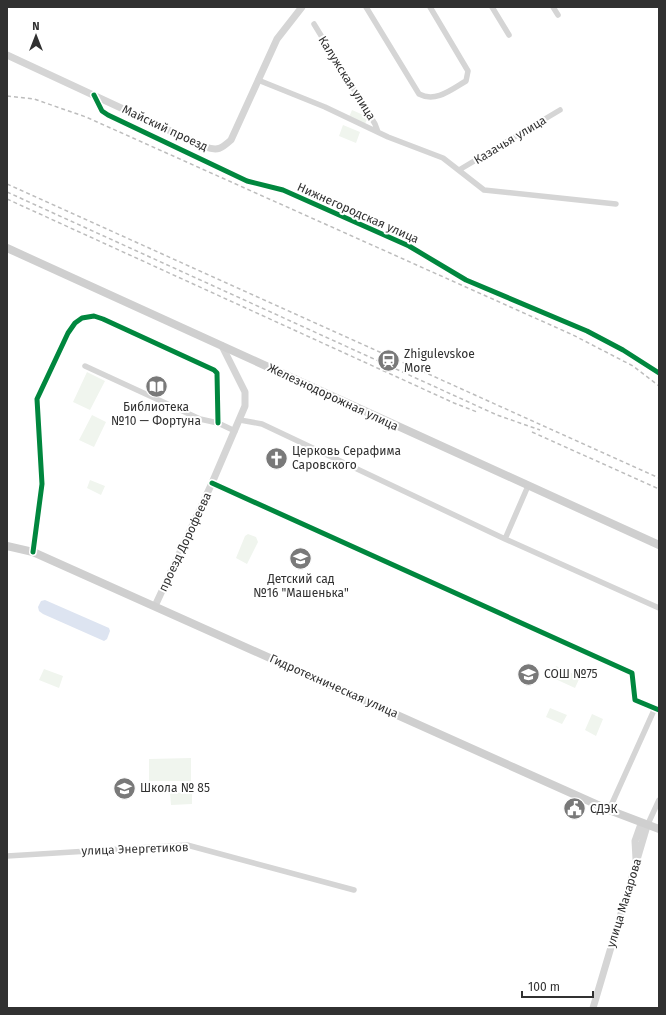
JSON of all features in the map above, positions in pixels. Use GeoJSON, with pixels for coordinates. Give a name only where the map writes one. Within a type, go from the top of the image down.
{"type":"FeatureCollection","features":[{"type":"Feature","properties":{"kind":"main road","name":"Железнодорожная улица"},"geometry":{"type":"LineString","coordinates":[[7,248],[659,545]]}},
{"type":"Feature","properties":{"kind":"main road","name":"Гидротехническая улица"},"geometry":{"type":"LineString","coordinates":[[7,546],[33,552],[609,810],[644,825],[659,829]]}},
{"type":"Feature","properties":{"kind":"street","name":"Майский проезд"},"geometry":{"type":"LineString","coordinates":[[94,95],[205,147],[216,150],[222,149],[231,140],[277,39],[284,28],[302,7]]}},
{"type":"Feature","properties":{"kind":"street"},"geometry":{"type":"LineString","coordinates":[[366,7],[419,94],[424,97],[434,97],[449,91],[466,81],[468,71],[430,7]]}},
{"type":"Feature","properties":{"kind":"street"},"geometry":{"type":"LineString","coordinates":[[492,7],[509,35]]}},
{"type":"Feature","properties":{"kind":"street"},"geometry":{"type":"LineString","coordinates":[[553,7],[558,15]]}},
{"type":"Feature","properties":{"kind":"street","name":"Калужская улица"},"geometry":{"type":"LineString","coordinates":[[314,24],[375,124],[378,132]]}},
{"type":"Feature","properties":{"kind":"street"},"geometry":{"type":"LineString","coordinates":[[7,51],[16,58]]}},
{"type":"Feature","properties":{"kind":"street"},"geometry":{"type":"LineString","coordinates":[[7,55],[94,95]]}},
{"type":"Feature","properties":{"kind":"street"},"geometry":{"type":"LineString","coordinates":[[258,80],[325,107],[378,132],[443,158],[484,190],[494,193],[616,204]]}},
{"type":"Feature","properties":{"kind":"street","name":"Нижнегородская улица"},"geometry":{"type":"LineString","coordinates":[[94,95],[102,111],[108,115],[247,181],[283,190],[409,246],[466,280],[588,331],[623,350],[659,373]]}},
{"type":"Feature","properties":{"kind":"street","name":"Казачья улица"},"geometry":{"type":"LineString","coordinates":[[459,170],[560,110]]}},
{"type":"Feature","properties":{"kind":"street"},"geometry":{"type":"LineString","coordinates":[[33,552],[42,484],[37,399],[68,333],[75,323],[82,318],[94,316],[103,319],[214,370],[217,377],[218,423]]}},
{"type":"Feature","properties":{"kind":"street","name":"проезд Дорофеева"},"geometry":{"type":"LineString","coordinates":[[155,606],[212,483],[245,406],[245,392],[222,346]]}},
{"type":"Feature","properties":{"kind":"street"},"geometry":{"type":"LineString","coordinates":[[85,366],[200,419],[218,423],[235,431]]}},
{"type":"Feature","properties":{"kind":"street"},"geometry":{"type":"LineString","coordinates":[[240,420],[262,424],[505,539],[659,608]]}},
{"type":"Feature","properties":{"kind":"street"},"geometry":{"type":"LineString","coordinates":[[212,483],[632,673],[635,700],[657,709],[609,810]]}},
{"type":"Feature","properties":{"kind":"street"},"geometry":{"type":"LineString","coordinates":[[505,539],[528,486]]}},
{"type":"Feature","properties":{"kind":"street"},"geometry":{"type":"LineString","coordinates":[[644,825],[651,817],[659,800]]}},
{"type":"Feature","properties":{"kind":"street","name":"улица Макарова"},"geometry":{"type":"LineString","coordinates":[[592,1008],[636,862],[635,841],[644,825]]}},
{"type":"Feature","properties":{"kind":"street","name":"улица Энергетиков"},"geometry":{"type":"LineString","coordinates":[[7,856],[187,845],[354,890]]}},
{"type":"Feature","properties":{"kind":"shaded area"},"geometry":{"type":"Polygon","coordinates":[[[352,110],[368,117],[365,124],[349,117],[352,110]]]}},
{"type":"Feature","properties":{"kind":"shaded area"},"geometry":{"type":"Polygon","coordinates":[[[343,125],[360,132],[356,143],[339,136],[343,125]]]}},
{"type":"Feature","properties":{"kind":"shaded area"},"geometry":{"type":"Polygon","coordinates":[[[87,372],[105,381],[90,410],[73,402],[87,372]]]}},
{"type":"Feature","properties":{"kind":"shaded area"},"geometry":{"type":"Polygon","coordinates":[[[92,415],[106,422],[94,447],[79,440],[92,415]]]}},
{"type":"Feature","properties":{"kind":"shaded area"},"geometry":{"type":"Polygon","coordinates":[[[90,480],[105,486],[101,495],[87,488],[90,480]]]}},
{"type":"Feature","properties":{"kind":"shaded area"},"geometry":{"type":"Polygon","coordinates":[[[248,534],[256,537],[258,542],[247,564],[236,558],[245,536],[248,534]]]}},
{"type":"Feature","properties":{"kind":"shaded area"},"geometry":{"type":"Polygon","coordinates":[[[45,600],[109,628],[110,631],[107,639],[104,641],[43,614],[39,611],[38,607],[41,601],[45,600]]]}},
{"type":"Feature","properties":{"kind":"shaded area"},"geometry":{"type":"Polygon","coordinates":[[[556,666],[580,677],[575,688],[551,677],[556,666]]]}},
{"type":"Feature","properties":{"kind":"shaded area"},"geometry":{"type":"Polygon","coordinates":[[[44,669],[63,676],[59,688],[39,680],[44,669]]]}},
{"type":"Feature","properties":{"kind":"shaded area"},"geometry":{"type":"Polygon","coordinates":[[[550,708],[567,715],[562,724],[546,717],[550,708]]]}},
{"type":"Feature","properties":{"kind":"shaded area"},"geometry":{"type":"Polygon","coordinates":[[[592,714],[603,719],[596,736],[585,730],[592,714]]]}},
{"type":"Feature","properties":{"kind":"shaded area"},"geometry":{"type":"Polygon","coordinates":[[[191,758],[191,781],[149,781],[149,759],[191,758]]]}},
{"type":"Feature","properties":{"kind":"shaded area"},"geometry":{"type":"Polygon","coordinates":[[[192,792],[192,804],[171,805],[170,793],[192,792]]]}},
{"type":"Feature","properties":{"kind":"railway"},"geometry":{"type":"LineString","coordinates":[[7,96],[34,99],[86,117],[573,335],[633,366],[659,386]]}},
{"type":"Feature","properties":{"kind":"railway"},"geometry":{"type":"LineString","coordinates":[[7,184],[659,478]]}},
{"type":"Feature","properties":{"kind":"railway"},"geometry":{"type":"LineString","coordinates":[[7,192],[497,415],[540,430]]}},
{"type":"Feature","properties":{"kind":"railway"},"geometry":{"type":"LineString","coordinates":[[7,199],[454,403],[477,412]]}},
{"type":"Feature","properties":{"kind":"railway"},"geometry":{"type":"LineString","coordinates":[[532,432],[659,489]]}},
{"type":"Feature","properties":{"kind":"cycle path"},"geometry":{"type":"LineString","coordinates":[[94,95],[102,111],[108,115],[247,181],[283,190],[409,246],[466,280],[587,331],[623,350],[659,373]]}},
{"type":"Feature","properties":{"kind":"cycle path"},"geometry":{"type":"LineString","coordinates":[[33,552],[42,484],[37,399],[68,333],[75,323],[82,318],[94,316],[103,319],[214,370],[217,373],[218,423]]}},
{"type":"Feature","properties":{"kind":"cycle path"},"geometry":{"type":"LineString","coordinates":[[212,483],[632,673],[635,700],[659,710]]}},
{"type":"Feature","properties":{"kind":"place","name":"Zhigulevskoe More"},"geometry":{"type":"Point","coordinates":[388,361]}},
{"type":"Feature","properties":{"kind":"place","name":"Библиотека №10 — Фортуна"},"geometry":{"type":"Point","coordinates":[156,386]}},
{"type":"Feature","properties":{"kind":"place","name":"Церковь Серафима Саровского"},"geometry":{"type":"Point","coordinates":[276,458]}},
{"type":"Feature","properties":{"kind":"place","name":"Детский сад №16 \"Машенька\""},"geometry":{"type":"Point","coordinates":[301,558]}},
{"type":"Feature","properties":{"kind":"place","name":"СОШ №75"},"geometry":{"type":"Point","coordinates":[529,674]}},
{"type":"Feature","properties":{"kind":"place","name":"Школа № 85"},"geometry":{"type":"Point","coordinates":[124,788]}},
{"type":"Feature","properties":{"kind":"place","name":"СДЭК"},"geometry":{"type":"Point","coordinates":[574,809]}}]}
